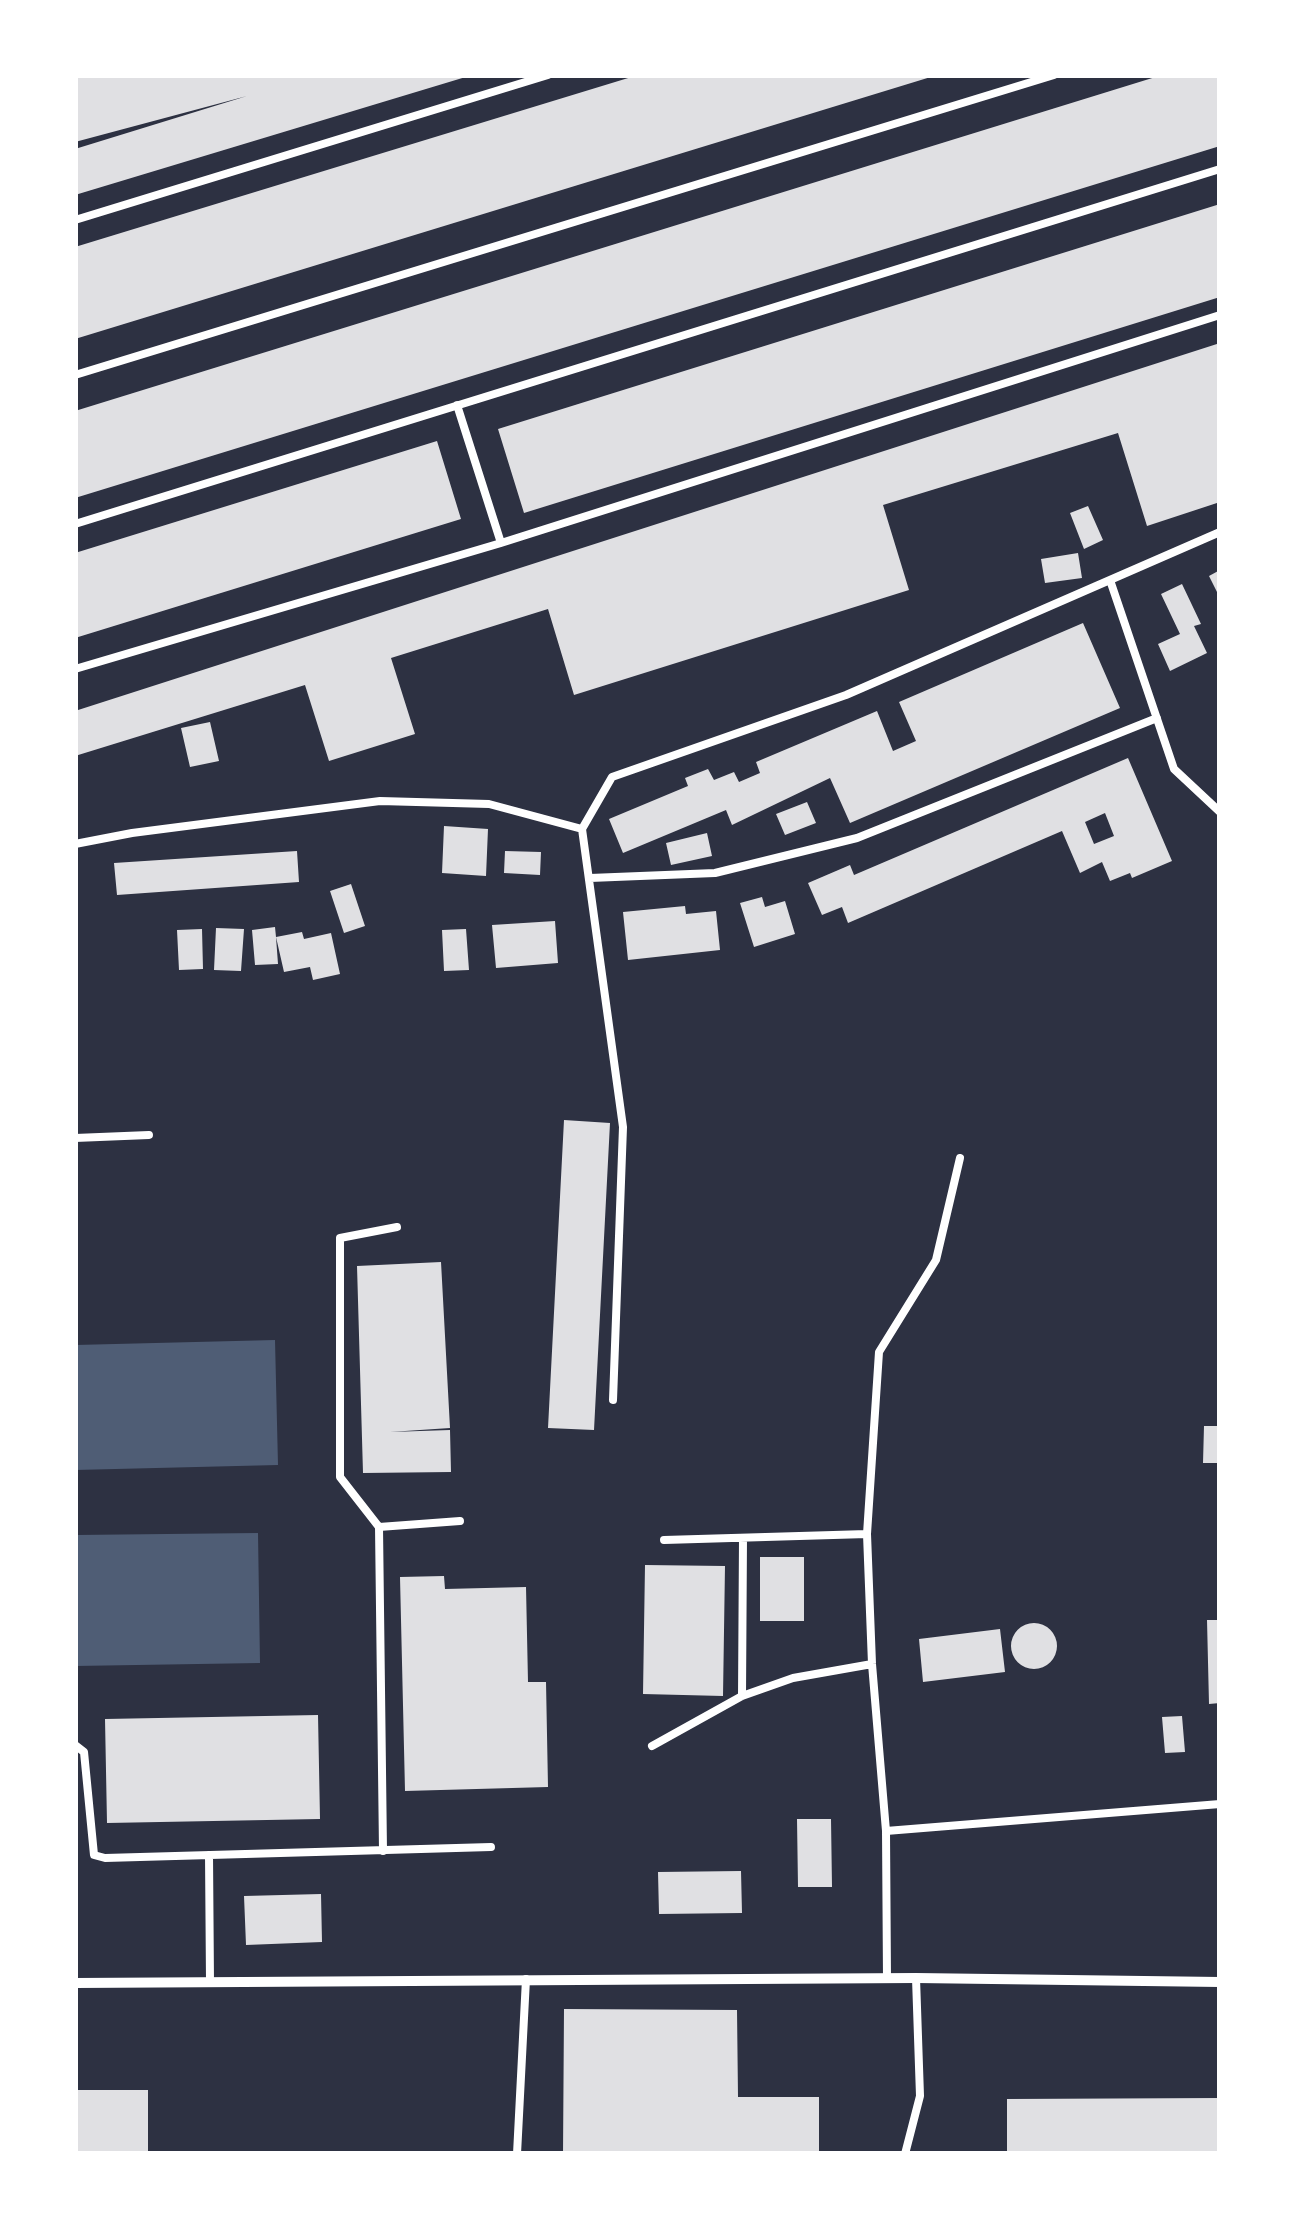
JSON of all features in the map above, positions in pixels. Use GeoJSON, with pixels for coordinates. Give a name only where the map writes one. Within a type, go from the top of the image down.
{"type":"FeatureCollection","features":[{"type":"Feature","properties":{"kind":"street"},"geometry":{"type":"LineString","coordinates":[[75,1982],[916,1978],[1220,1982]]}},
{"type":"Feature","properties":{"kind":"lane"},"geometry":{"type":"LineString","coordinates":[[75,220],[548,75]]}},
{"type":"Feature","properties":{"kind":"lane"},"geometry":{"type":"LineString","coordinates":[[75,375],[1054,75]]}},
{"type":"Feature","properties":{"kind":"lane"},"geometry":{"type":"LineString","coordinates":[[75,524],[1220,169]]}},
{"type":"Feature","properties":{"kind":"lane"},"geometry":{"type":"LineString","coordinates":[[75,669],[502,543],[1220,315]]}},
{"type":"Feature","properties":{"kind":"lane"},"geometry":{"type":"LineString","coordinates":[[457,405],[502,543]]}},
{"type":"Feature","properties":{"kind":"lane"},"geometry":{"type":"LineString","coordinates":[[612,1400],[623,1127],[597,961],[582,829],[612,776],[846,695],[1220,532]]}},
{"type":"Feature","properties":{"kind":"lane"},"geometry":{"type":"LineString","coordinates":[[1111,582],[1174,769],[1220,812]]}},
{"type":"Feature","properties":{"kind":"lane"},"geometry":{"type":"LineString","coordinates":[[590,878],[715,873],[857,838],[1156,718]]}},
{"type":"Feature","properties":{"kind":"lane"},"geometry":{"type":"LineString","coordinates":[[75,844],[132,832],[380,801],[490,804],[582,829]]}},
{"type":"Feature","properties":{"kind":"lane"},"geometry":{"type":"LineString","coordinates":[[75,1138],[149,1136]]}},
{"type":"Feature","properties":{"kind":"lane"},"geometry":{"type":"LineString","coordinates":[[888,1979],[886,1831],[872,1664],[867,1534],[879,1352],[936,1260],[960,1158]]}},
{"type":"Feature","properties":{"kind":"lane"},"geometry":{"type":"LineString","coordinates":[[383,1850],[379,1528],[340,1476],[340,1238],[397,1228]]}},
{"type":"Feature","properties":{"kind":"lane"},"geometry":{"type":"LineString","coordinates":[[379,1528],[460,1521]]}},
{"type":"Feature","properties":{"kind":"lane"},"geometry":{"type":"LineString","coordinates":[[664,1540],[867,1534]]}},
{"type":"Feature","properties":{"kind":"lane"},"geometry":{"type":"LineString","coordinates":[[742,1696],[743,1538]]}},
{"type":"Feature","properties":{"kind":"lane"},"geometry":{"type":"LineString","coordinates":[[652,1746],[742,1696],[793,1678],[872,1664]]}},
{"type":"Feature","properties":{"kind":"lane"},"geometry":{"type":"LineString","coordinates":[[75,1745],[84,1752],[94,1855],[492,1847]]}},
{"type":"Feature","properties":{"kind":"lane"},"geometry":{"type":"LineString","coordinates":[[886,1831],[1220,1804]]}},
{"type":"Feature","properties":{"kind":"lane"},"geometry":{"type":"LineString","coordinates":[[210,1855],[210,1982]]}},
{"type":"Feature","properties":{"kind":"lane"},"geometry":{"type":"LineString","coordinates":[[906,2154],[920,2096],[916,1978]]}},
{"type":"Feature","properties":{"kind":"lane"},"geometry":{"type":"LineString","coordinates":[[517,2154],[526,1980]]}},
{"type":"Feature","properties":{"kind":"water"},"geometry":{"type":"Polygon","coordinates":[[[275,1340],[278,1465],[75,1470],[75,1345],[275,1340]]]}},
{"type":"Feature","properties":{"kind":"water"},"geometry":{"type":"Polygon","coordinates":[[[258,1533],[260,1663],[75,1666],[75,1535],[258,1533]]]}},
{"type":"Feature","properties":{"kind":"building"},"geometry":{"type":"Polygon","coordinates":[[[75,75],[469,76],[75,195],[75,149],[247,96],[75,142],[75,75]]]}},
{"type":"Feature","properties":{"kind":"building"},"geometry":{"type":"Polygon","coordinates":[[[638,75],[934,76],[75,339],[75,247],[638,75]]]}},
{"type":"Feature","properties":{"kind":"building"},"geometry":{"type":"Polygon","coordinates":[[[1162,75],[1220,75],[1220,146],[75,498],[75,411],[1162,75]]]}},
{"type":"Feature","properties":{"kind":"building"},"geometry":{"type":"Polygon","coordinates":[[[1220,204],[1220,297],[524,513],[498,429],[1220,204]]]}},
{"type":"Feature","properties":{"kind":"building"},"geometry":{"type":"Polygon","coordinates":[[[1220,343],[1220,502],[1147,526],[1118,433],[883,505],[909,590],[574,695],[548,609],[391,658],[415,734],[329,761],[305,685],[75,756],[75,711],[1220,343]]]}},
{"type":"Feature","properties":{"kind":"building"},"geometry":{"type":"Polygon","coordinates":[[[437,441],[461,519],[75,638],[75,553],[437,441]]]}},
{"type":"Feature","properties":{"kind":"building"},"geometry":{"type":"Polygon","coordinates":[[[1088,506],[1103,540],[1084,549],[1070,513],[1088,506]]]}},
{"type":"Feature","properties":{"kind":"building"},"geometry":{"type":"Polygon","coordinates":[[[1078,553],[1082,578],[1045,583],[1041,559],[1078,553]]]}},
{"type":"Feature","properties":{"kind":"building"},"geometry":{"type":"Polygon","coordinates":[[[1220,570],[1220,598],[1209,576],[1220,570]]]}},
{"type":"Feature","properties":{"kind":"building"},"geometry":{"type":"Polygon","coordinates":[[[1182,584],[1201,624],[1194,626],[1207,653],[1170,671],[1158,644],[1180,634],[1161,594],[1182,584]]]}},
{"type":"Feature","properties":{"kind":"building"},"geometry":{"type":"Polygon","coordinates":[[[1083,623],[1120,708],[850,823],[830,778],[732,825],[726,810],[623,853],[609,819],[688,786],[685,778],[708,769],[714,780],[734,772],[739,782],[760,773],[756,762],[877,711],[893,751],[916,741],[899,702],[1083,623]]]}},
{"type":"Feature","properties":{"kind":"building"},"geometry":{"type":"Polygon","coordinates":[[[210,722],[219,761],[190,767],[181,728],[210,722]]]}},
{"type":"Feature","properties":{"kind":"building"},"geometry":{"type":"Polygon","coordinates":[[[1128,758],[1172,861],[1132,878],[1130,873],[1110,881],[1102,862],[1080,873],[1062,831],[848,923],[842,907],[822,915],[808,883],[850,865],[854,875],[1128,758]],[[1105,813],[1085,822],[1094,844],[1114,836],[1105,813]]]}},
{"type":"Feature","properties":{"kind":"building"},"geometry":{"type":"Polygon","coordinates":[[[807,802],[816,823],[785,835],[776,814],[807,802]]]}},
{"type":"Feature","properties":{"kind":"building"},"geometry":{"type":"Polygon","coordinates":[[[444,826],[488,829],[486,876],[442,873],[444,826]]]}},
{"type":"Feature","properties":{"kind":"building"},"geometry":{"type":"Polygon","coordinates":[[[707,833],[712,856],[671,865],[666,843],[707,833]]]}},
{"type":"Feature","properties":{"kind":"building"},"geometry":{"type":"Polygon","coordinates":[[[297,851],[299,882],[117,895],[114,863],[297,851]]]}},
{"type":"Feature","properties":{"kind":"building"},"geometry":{"type":"Polygon","coordinates":[[[505,851],[541,852],[540,875],[504,873],[505,851]]]}},
{"type":"Feature","properties":{"kind":"building"},"geometry":{"type":"Polygon","coordinates":[[[351,884],[365,926],[344,933],[330,891],[351,884]]]}},
{"type":"Feature","properties":{"kind":"building"},"geometry":{"type":"Polygon","coordinates":[[[762,897],[765,907],[785,901],[795,934],[754,947],[740,903],[762,897]]]}},
{"type":"Feature","properties":{"kind":"building"},"geometry":{"type":"Polygon","coordinates":[[[685,906],[686,914],[716,911],[720,950],[628,960],[623,912],[685,906]]]}},
{"type":"Feature","properties":{"kind":"building"},"geometry":{"type":"Polygon","coordinates":[[[555,921],[558,963],[496,968],[492,925],[555,921]]]}},
{"type":"Feature","properties":{"kind":"building"},"geometry":{"type":"Polygon","coordinates":[[[275,927],[278,964],[255,965],[252,930],[275,927]]]}},
{"type":"Feature","properties":{"kind":"building"},"geometry":{"type":"Polygon","coordinates":[[[216,928],[244,929],[241,971],[214,970],[216,928]]]}},
{"type":"Feature","properties":{"kind":"building"},"geometry":{"type":"Polygon","coordinates":[[[202,929],[203,969],[179,970],[177,930],[202,929]]]}},
{"type":"Feature","properties":{"kind":"building"},"geometry":{"type":"Polygon","coordinates":[[[466,929],[469,970],[444,971],[442,930],[466,929]]]}},
{"type":"Feature","properties":{"kind":"building"},"geometry":{"type":"Polygon","coordinates":[[[302,932],[304,939],[331,933],[340,974],[313,980],[310,967],[284,972],[276,937],[302,932]]]}},
{"type":"Feature","properties":{"kind":"building"},"geometry":{"type":"Polygon","coordinates":[[[564,1120],[610,1123],[594,1430],[548,1428],[564,1120]]]}},
{"type":"Feature","properties":{"kind":"building"},"geometry":{"type":"Polygon","coordinates":[[[441,1262],[450,1428],[390,1432],[450,1430],[451,1472],[363,1473],[357,1266],[441,1262]]]}},
{"type":"Feature","properties":{"kind":"building"},"geometry":{"type":"Polygon","coordinates":[[[1204,1426],[1220,1426],[1220,1463],[1203,1463],[1204,1426]]]}},
{"type":"Feature","properties":{"kind":"building"},"geometry":{"type":"Polygon","coordinates":[[[760,1557],[804,1557],[804,1621],[760,1621],[760,1557]]]}},
{"type":"Feature","properties":{"kind":"building"},"geometry":{"type":"Polygon","coordinates":[[[645,1565],[725,1566],[723,1696],[643,1694],[645,1565]]]}},
{"type":"Feature","properties":{"kind":"building"},"geometry":{"type":"Polygon","coordinates":[[[444,1576],[445,1589],[526,1587],[528,1682],[546,1682],[548,1787],[405,1791],[400,1577],[444,1576]]]}},
{"type":"Feature","properties":{"kind":"building"},"geometry":{"type":"Polygon","coordinates":[[[1207,1620],[1220,1620],[1220,1703],[1209,1704],[1207,1620]]]}},
{"type":"Feature","properties":{"kind":"building"},"geometry":{"type":"Polygon","coordinates":[[[1034,1623],[1051,1629],[1057,1646],[1051,1663],[1034,1669],[1017,1663],[1011,1646],[1017,1629],[1034,1623]]]}},
{"type":"Feature","properties":{"kind":"building"},"geometry":{"type":"Polygon","coordinates":[[[1000,1629],[1005,1672],[923,1682],[919,1639],[1000,1629]]]}},
{"type":"Feature","properties":{"kind":"building"},"geometry":{"type":"Polygon","coordinates":[[[318,1715],[320,1819],[107,1823],[105,1719],[318,1715]]]}},
{"type":"Feature","properties":{"kind":"building"},"geometry":{"type":"Polygon","coordinates":[[[1182,1716],[1185,1752],[1165,1753],[1162,1717],[1182,1716]]]}},
{"type":"Feature","properties":{"kind":"building"},"geometry":{"type":"Polygon","coordinates":[[[797,1819],[831,1819],[832,1887],[798,1887],[797,1819]]]}},
{"type":"Feature","properties":{"kind":"building"},"geometry":{"type":"Polygon","coordinates":[[[741,1871],[742,1913],[659,1914],[658,1872],[741,1871]]]}},
{"type":"Feature","properties":{"kind":"building"},"geometry":{"type":"Polygon","coordinates":[[[321,1894],[322,1942],[246,1945],[244,1896],[321,1894]]]}},
{"type":"Feature","properties":{"kind":"building"},"geometry":{"type":"Polygon","coordinates":[[[564,2009],[737,2010],[738,2097],[819,2097],[819,2154],[563,2154],[564,2009]]]}},
{"type":"Feature","properties":{"kind":"building"},"geometry":{"type":"Polygon","coordinates":[[[75,2090],[148,2090],[148,2154],[75,2154],[75,2090]]]}},
{"type":"Feature","properties":{"kind":"building"},"geometry":{"type":"Polygon","coordinates":[[[1220,2098],[1220,2154],[1007,2154],[1007,2099],[1220,2098]]]}}]}
